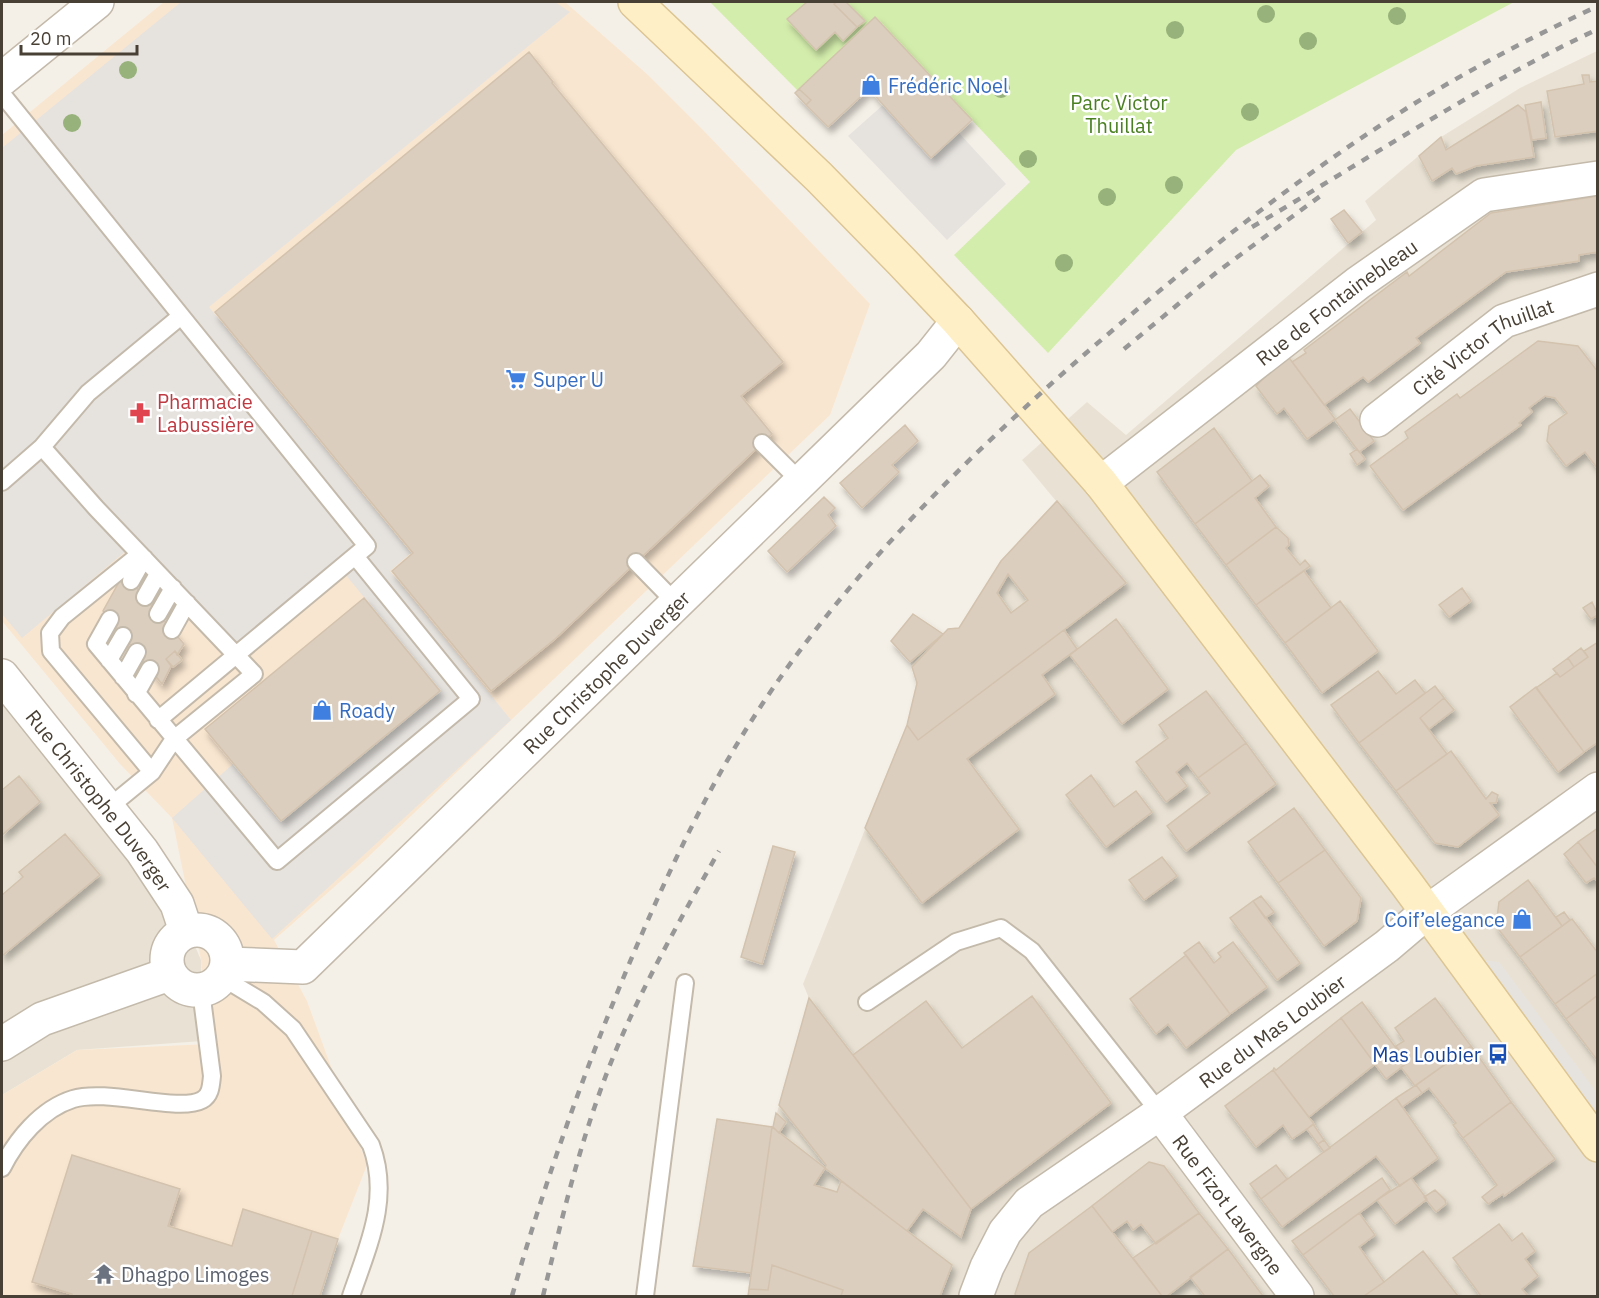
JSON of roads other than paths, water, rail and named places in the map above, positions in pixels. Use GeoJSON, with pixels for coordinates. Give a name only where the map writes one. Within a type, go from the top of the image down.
{"type":"FeatureCollection","features":[{"type":"Feature","properties":{"kind":"street"},"geometry":{"type":"LineString","coordinates":[[2,79],[97,2]]}},
{"type":"Feature","properties":{"kind":"street"},"geometry":{"type":"LineString","coordinates":[[635,2],[819,177],[958,321],[1101,483],[1427,912],[1598,1145]]}},
{"type":"Feature","properties":{"kind":"street","name":"Rue de Fontainebleau"},"geometry":{"type":"LineString","coordinates":[[1101,483],[1358,283],[1484,195],[1598,178]]}},
{"type":"Feature","properties":{"kind":"street","name":"Cité Victor Thuillat"},"geometry":{"type":"LineString","coordinates":[[1377,420],[1504,321],[1598,289]]}},
{"type":"Feature","properties":{"kind":"street","name":"Rue Christophe Duverger"},"geometry":{"type":"LineString","coordinates":[[217,978],[303,968],[931,355],[958,321]]}},
{"type":"Feature","properties":{"kind":"street","name":"Rue Christophe Duverger"},"geometry":{"type":"LineString","coordinates":[[2,676],[142,850],[177,904],[186,932]]}},
{"type":"Feature","properties":{"kind":"street","name":"Rue du Mas Loubier"},"geometry":{"type":"LineString","coordinates":[[976,1296],[987,1267],[1005,1232],[1029,1203],[1160,1113],[1387,946],[1427,912],[1598,789]]}},
{"type":"Feature","properties":{"kind":"street"},"geometry":{"type":"LineString","coordinates":[[198,930],[210,933],[220,940],[227,951],[217,978],[189,990],[177,984],[169,974],[166,962],[168,949],[186,932],[198,930]]}},
{"type":"Feature","properties":{"kind":"street"},"geometry":{"type":"LineString","coordinates":[[2,1044],[42,1020],[169,974]]}},
{"type":"Feature","properties":{"kind":"street","name":"Rue Fizot Lavergne"},"geometry":{"type":"LineString","coordinates":[[1160,1113],[1297,1296]]}},
{"type":"Feature","properties":{"kind":"lane"},"geometry":{"type":"LineString","coordinates":[[2,94],[367,546],[158,720]]}},
{"type":"Feature","properties":{"kind":"lane"},"geometry":{"type":"LineString","coordinates":[[2,482],[42,447],[88,393],[181,316]]}},
{"type":"Feature","properties":{"kind":"lane"},"geometry":{"type":"LineString","coordinates":[[762,443],[801,482]]}},
{"type":"Feature","properties":{"kind":"lane"},"geometry":{"type":"LineString","coordinates":[[42,447],[158,574],[254,674],[174,740],[152,772],[108,808]]}},
{"type":"Feature","properties":{"kind":"lane"},"geometry":{"type":"LineString","coordinates":[[131,581],[142,556]]}},
{"type":"Feature","properties":{"kind":"lane"},"geometry":{"type":"LineString","coordinates":[[142,556],[62,617],[50,633],[51,651],[152,772]]}},
{"type":"Feature","properties":{"kind":"lane"},"geometry":{"type":"LineString","coordinates":[[110,619],[96,644],[277,861],[471,699],[355,556]]}},
{"type":"Feature","properties":{"kind":"lane"},"geometry":{"type":"LineString","coordinates":[[636,562],[676,603]]}},
{"type":"Feature","properties":{"kind":"lane"},"geometry":{"type":"LineString","coordinates":[[145,597],[158,574]]}},
{"type":"Feature","properties":{"kind":"lane"},"geometry":{"type":"LineString","coordinates":[[158,614],[173,588]]}},
{"type":"Feature","properties":{"kind":"lane"},"geometry":{"type":"LineString","coordinates":[[172,630],[187,603]]}},
{"type":"Feature","properties":{"kind":"lane"},"geometry":{"type":"LineString","coordinates":[[110,660],[123,636]]}},
{"type":"Feature","properties":{"kind":"lane"},"geometry":{"type":"LineString","coordinates":[[123,677],[137,652]]}},
{"type":"Feature","properties":{"kind":"lane"},"geometry":{"type":"LineString","coordinates":[[136,694],[150,669]]}},
{"type":"Feature","properties":{"kind":"lane"},"geometry":{"type":"LineString","coordinates":[[867,1002],[956,942],[1001,928],[1032,951],[1160,1113]]}},
{"type":"Feature","properties":{"kind":"lane"},"geometry":{"type":"LineString","coordinates":[[2,1168],[25,1133],[48,1112],[73,1099],[99,1095],[187,1104],[202,1100],[211,1090],[217,978],[263,1002],[293,1029],[371,1145],[378,1165],[380,1193],[376,1222],[351,1296]]}},
{"type":"Feature","properties":{"kind":"lane"},"geometry":{"type":"LineString","coordinates":[[645,1296],[686,983]]}},
{"type":"Feature","properties":{"kind":"railway"},"geometry":{"type":"LineString","coordinates":[[512,1296],[553,1164],[600,1035],[673,866],[714,784],[745,731],[779,679],[856,580],[941,488],[1031,402],[1118,326],[1240,226],[1325,163],[1412,105],[1457,78],[1598,6]]}},
{"type":"Feature","properties":{"kind":"railway"},"geometry":{"type":"LineString","coordinates":[[1252,227],[1466,99],[1598,29]]}},
{"type":"Feature","properties":{"kind":"railway"},"geometry":{"type":"LineString","coordinates":[[1124,349],[1217,272],[1323,194]]}},
{"type":"Feature","properties":{"kind":"railway"},"geometry":{"type":"LineString","coordinates":[[543,1296],[577,1164],[614,1055],[656,966],[719,851]]}},
{"type":"Feature","properties":{"kind":"place","name":"Frédéric Noel"},"geometry":{"type":"Point","coordinates":[871,85]}},
{"type":"Feature","properties":{"kind":"place","name":"Super U"},"geometry":{"type":"Point","coordinates":[516,379]}},
{"type":"Feature","properties":{"kind":"place","name":"Pharmacie Labussière"},"geometry":{"type":"Point","coordinates":[140,413]}},
{"type":"Feature","properties":{"kind":"place","name":"Roady"},"geometry":{"type":"Point","coordinates":[322,710]}},
{"type":"Feature","properties":{"kind":"place","name":"Coif’elegance"},"geometry":{"type":"Point","coordinates":[1522,919]}},
{"type":"Feature","properties":{"kind":"place","name":"Mas Loubier"},"geometry":{"type":"Point","coordinates":[1498,1054]}},
{"type":"Feature","properties":{"kind":"place","name":"Dhagpo Limoges"},"geometry":{"type":"Point","coordinates":[104,1274]}},
{"type":"Feature","properties":{"kind":"park label","name":"Parc Victor Thuillat"},"geometry":{"type":"Point","coordinates":[1119,114]}}]}
